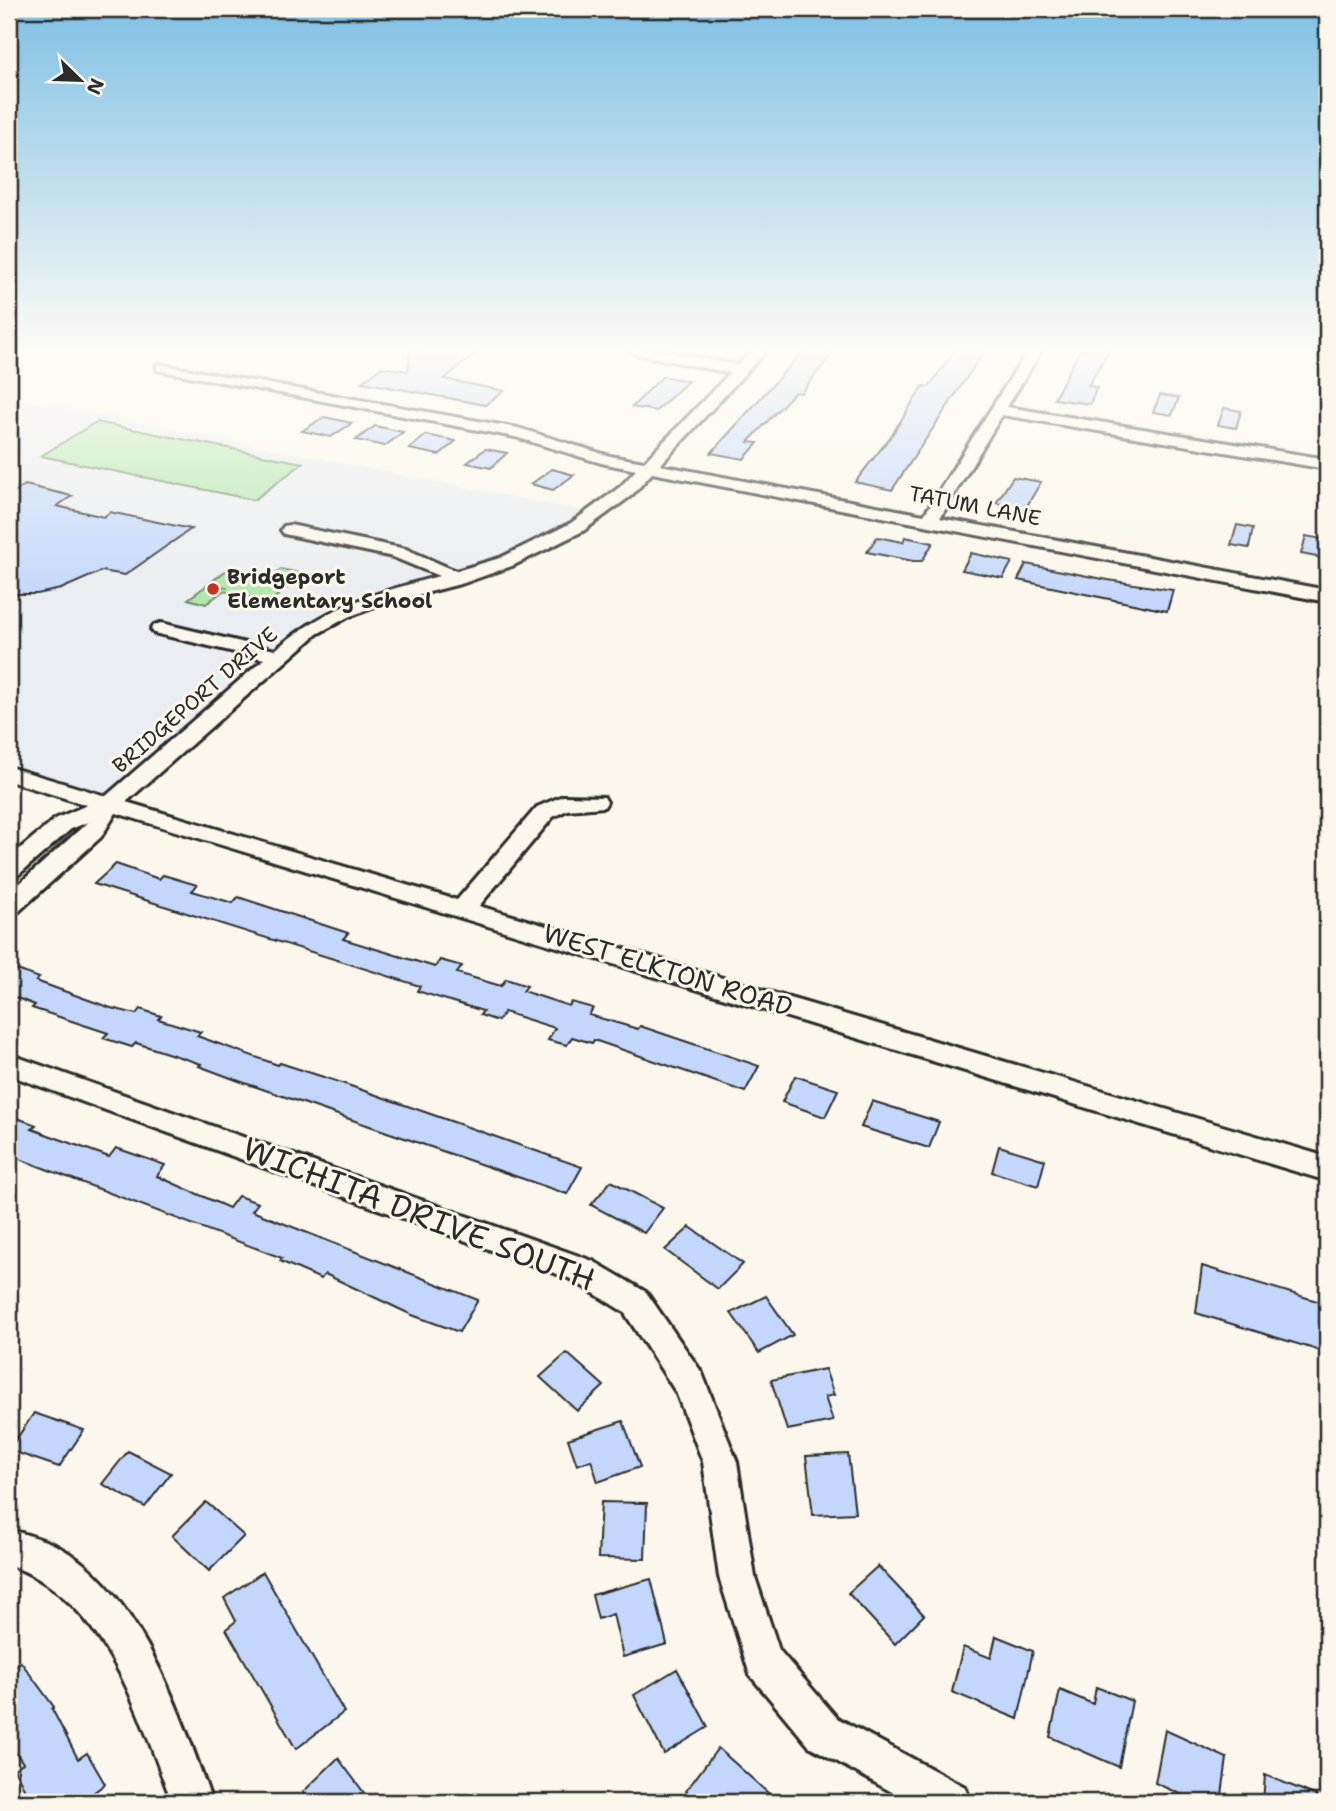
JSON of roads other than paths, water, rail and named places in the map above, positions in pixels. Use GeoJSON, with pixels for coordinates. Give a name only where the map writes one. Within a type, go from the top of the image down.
{"type":"FeatureCollection","features":[{"type":"Feature","properties":{"kind":"street","name":"TATUM LANE"},"geometry":{"type":"LineString","coordinates":[[523,435],[596,457],[648,468],[1327,596]]}},
{"type":"Feature","properties":{"kind":"street","name":"BRIDGEPORT DRIVE"},"geometry":{"type":"LineString","coordinates":[[111,803],[310,630],[341,613],[506,562],[577,527],[608,507],[679,435]]}},
{"type":"Feature","properties":{"kind":"street"},"geometry":{"type":"LineString","coordinates":[[929,521],[984,435]]}},
{"type":"Feature","properties":{"kind":"street"},"geometry":{"type":"LineString","coordinates":[[1148,435],[1327,464]]}},
{"type":"Feature","properties":{"kind":"street"},"geometry":{"type":"LineString","coordinates":[[290,530],[416,559],[442,568],[457,579]]}},
{"type":"Feature","properties":{"kind":"street"},"geometry":{"type":"LineString","coordinates":[[161,629],[279,657]]}},
{"type":"Feature","properties":{"kind":"street","name":"WEST ELKTON ROAD"},"geometry":{"type":"LineString","coordinates":[[9,774],[464,908],[1327,1169]]}},
{"type":"Feature","properties":{"kind":"street"},"geometry":{"type":"LineString","coordinates":[[464,908],[545,812],[563,803],[596,802]]}},
{"type":"Feature","properties":{"kind":"street"},"geometry":{"type":"LineString","coordinates":[[9,871],[63,824],[111,803]]}},
{"type":"Feature","properties":{"kind":"street"},"geometry":{"type":"LineString","coordinates":[[9,906],[93,832],[111,803]]}},
{"type":"Feature","properties":{"kind":"street","name":"WICHITA DRIVE SOUTH"},"geometry":{"type":"LineString","coordinates":[[9,1063],[582,1270],[635,1302],[690,1384],[720,1462],[737,1577],[764,1661],[823,1732],[950,1802]]}},
{"type":"Feature","properties":{"kind":"street"},"geometry":{"type":"LineString","coordinates":[[9,1547],[44,1559],[91,1597],[130,1651],[192,1802]]}},
{"type":"Feature","properties":{"kind":"place","name":"Bridgeport Elementary School"},"geometry":{"type":"Point","coordinates":[213,589]}}]}
